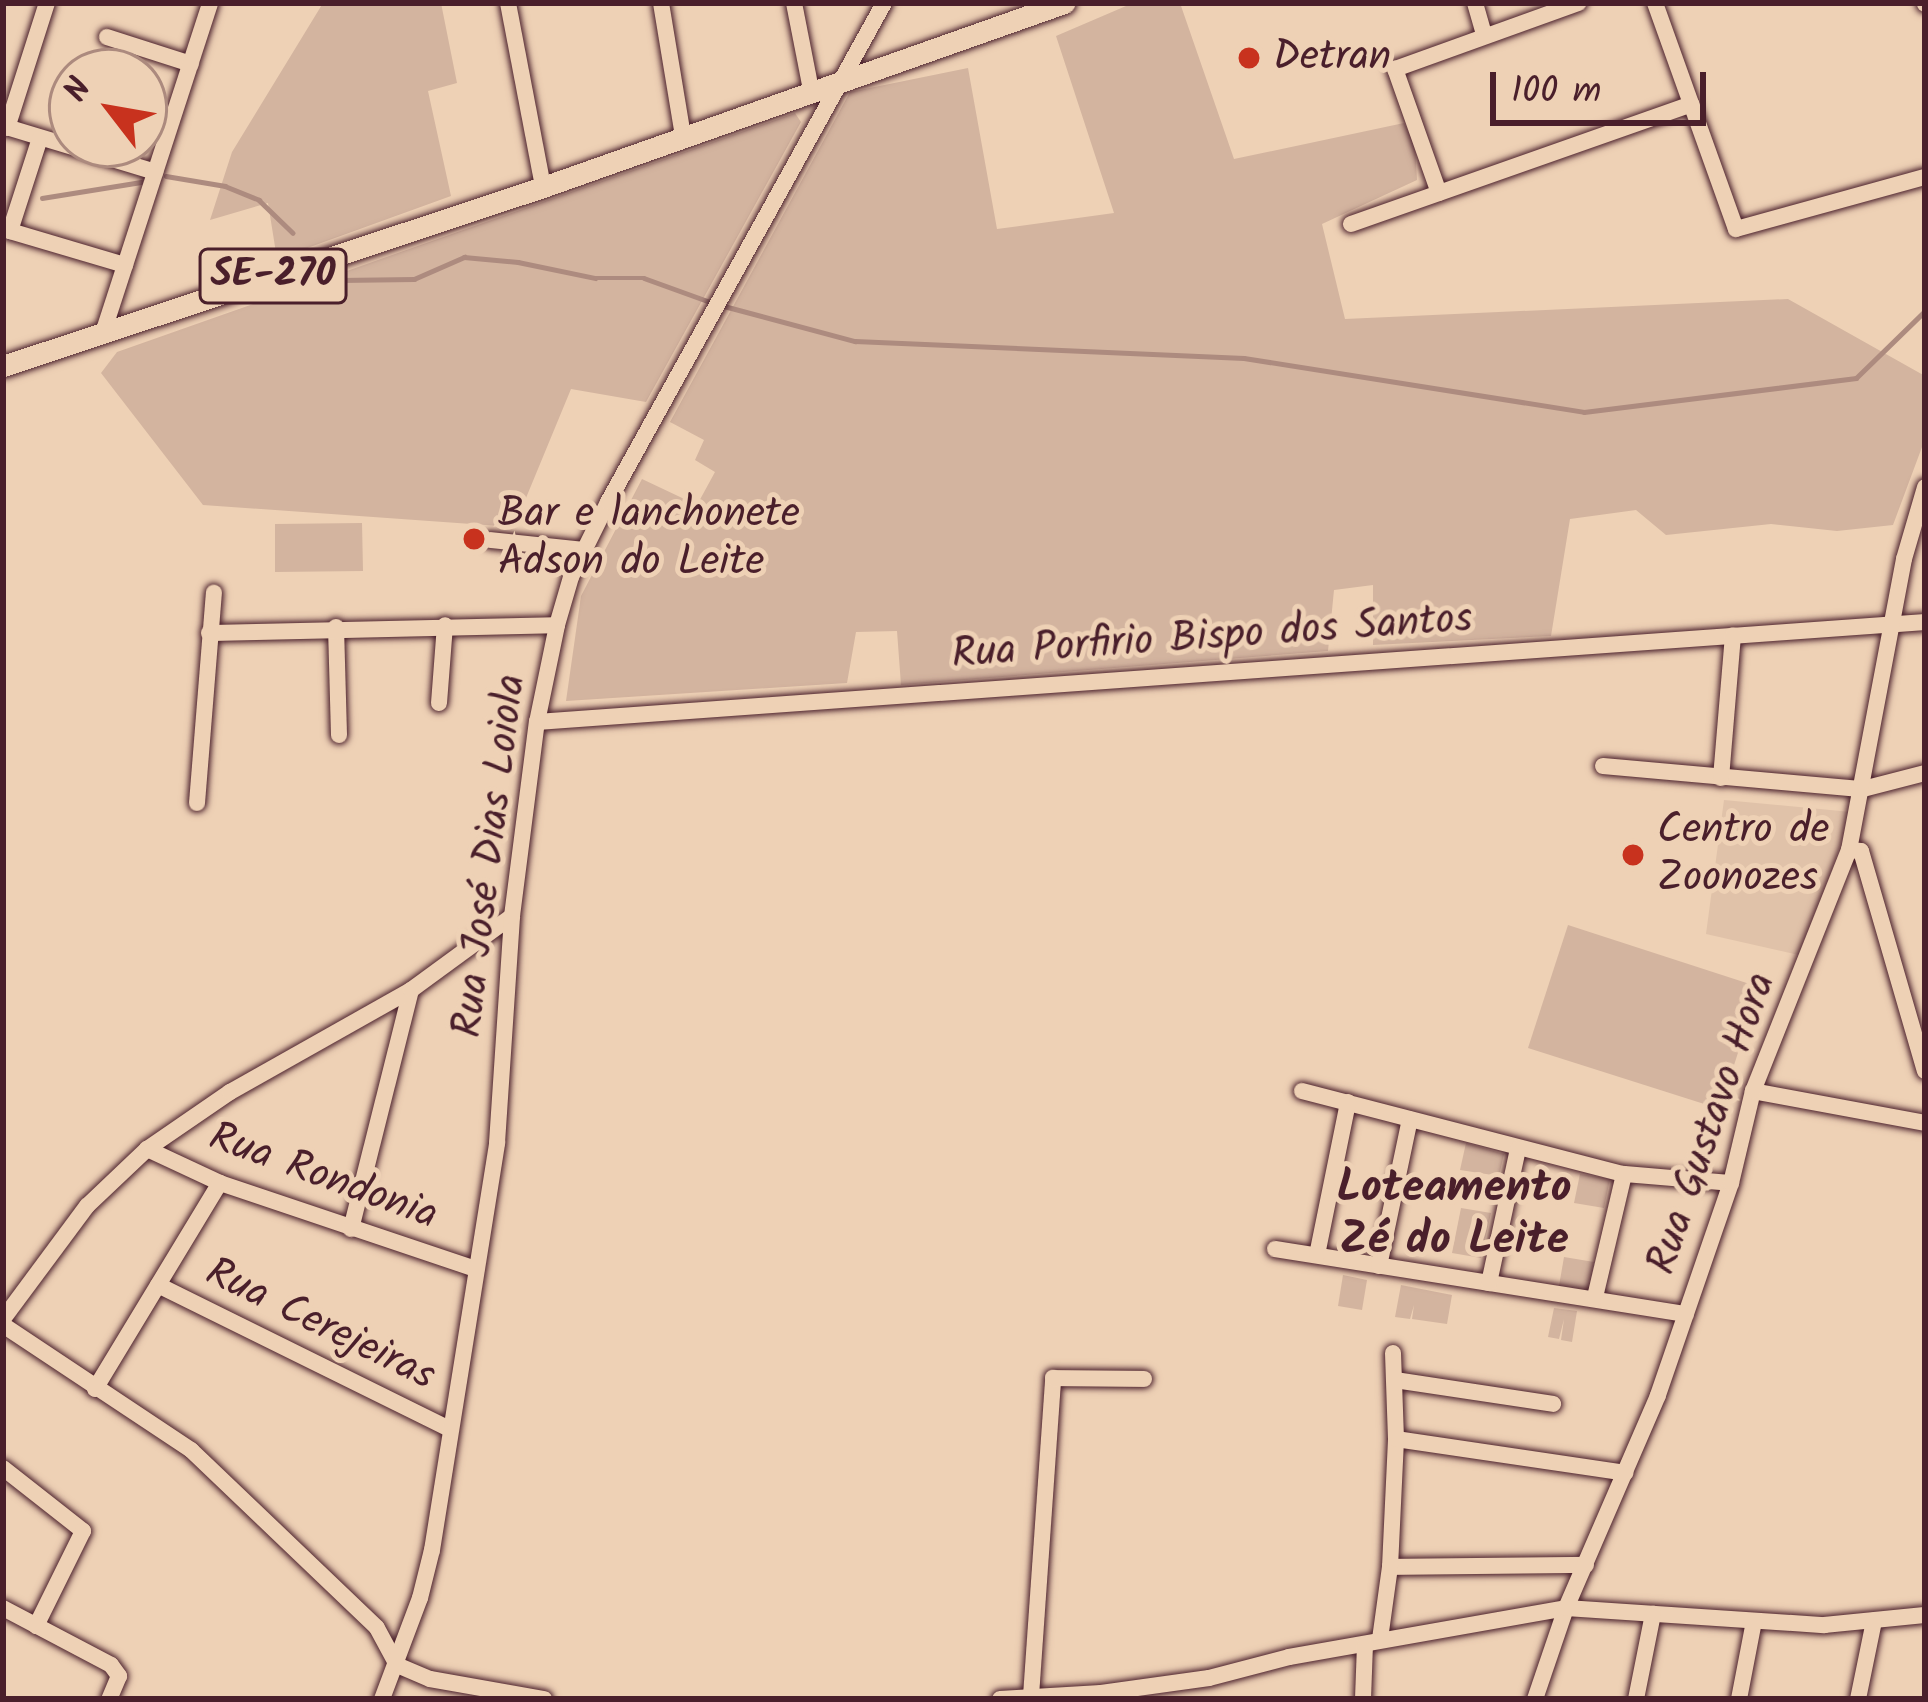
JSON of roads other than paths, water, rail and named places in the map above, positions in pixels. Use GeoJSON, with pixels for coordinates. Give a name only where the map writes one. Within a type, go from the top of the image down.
{"type":"FeatureCollection","features":[{"type":"Feature","properties":{"kind":"main road","name":"SE-270"},"geometry":{"type":"LineString","coordinates":[[3,366],[543,187],[1038,8],[1064,3]]}},
{"type":"Feature","properties":{"kind":"street"},"geometry":{"type":"LineString","coordinates":[[47,3],[5,127],[155,172]]}},
{"type":"Feature","properties":{"kind":"street"},"geometry":{"type":"LineString","coordinates":[[102,336],[210,3]]}},
{"type":"Feature","properties":{"kind":"street"},"geometry":{"type":"LineString","coordinates":[[508,3],[543,187]]}},
{"type":"Feature","properties":{"kind":"street"},"geometry":{"type":"LineString","coordinates":[[661,3],[683,136]]}},
{"type":"Feature","properties":{"kind":"street"},"geometry":{"type":"LineString","coordinates":[[794,3],[811,90]]}},
{"type":"Feature","properties":{"kind":"street","name":"Rua José Dias Loiola"},"geometry":{"type":"LineString","coordinates":[[382,1699],[398,1665],[430,1562],[497,1143],[512,916],[537,722],[556,625],[585,550],[884,3]]}},
{"type":"Feature","properties":{"kind":"street"},"geometry":{"type":"LineString","coordinates":[[1475,3],[1484,35]]}},
{"type":"Feature","properties":{"kind":"street"},"geometry":{"type":"LineString","coordinates":[[1439,193],[1395,69],[1578,3]]}},
{"type":"Feature","properties":{"kind":"street"},"geometry":{"type":"LineString","coordinates":[[1655,3],[1736,229],[1925,177]]}},
{"type":"Feature","properties":{"kind":"street"},"geometry":{"type":"LineString","coordinates":[[107,37],[190,64]]}},
{"type":"Feature","properties":{"kind":"street"},"geometry":{"type":"LineString","coordinates":[[1351,224],[1692,104]]}},
{"type":"Feature","properties":{"kind":"street"},"geometry":{"type":"LineString","coordinates":[[40,138],[10,231],[125,265]]}},
{"type":"Feature","properties":{"kind":"street","name":"Rua Gustavo Hora"},"geometry":{"type":"LineString","coordinates":[[1534,1699],[1566,1608],[1626,1473],[1686,1314],[1731,1184],[1753,1091],[1849,850],[1892,624],[1925,487]]}},
{"type":"Feature","properties":{"kind":"street"},"geometry":{"type":"LineString","coordinates":[[490,540],[585,550]]}},
{"type":"Feature","properties":{"kind":"street"},"geometry":{"type":"LineString","coordinates":[[197,802],[214,593]]}},
{"type":"Feature","properties":{"kind":"street","name":"Rua Porfirio Bispo dos Santos"},"geometry":{"type":"LineString","coordinates":[[537,722],[1925,622]]}},
{"type":"Feature","properties":{"kind":"street"},"geometry":{"type":"LineString","coordinates":[[439,703],[445,625]]}},
{"type":"Feature","properties":{"kind":"street"},"geometry":{"type":"LineString","coordinates":[[209,633],[556,625]]}},
{"type":"Feature","properties":{"kind":"street"},"geometry":{"type":"LineString","coordinates":[[336,627],[339,735]]}},
{"type":"Feature","properties":{"kind":"street"},"geometry":{"type":"LineString","coordinates":[[1721,778],[1732,637]]}},
{"type":"Feature","properties":{"kind":"street"},"geometry":{"type":"LineString","coordinates":[[1604,766],[1863,789],[1925,773]]}},
{"type":"Feature","properties":{"kind":"street"},"geometry":{"type":"LineString","coordinates":[[1849,850],[1861,851],[1925,1071]]}},
{"type":"Feature","properties":{"kind":"street"},"geometry":{"type":"LineString","coordinates":[[512,916],[411,990],[230,1092],[148,1149],[87,1206],[3,1322],[95,1389],[191,1450],[377,1628],[398,1665],[430,1679],[544,1699]]}},
{"type":"Feature","properties":{"kind":"street"},"geometry":{"type":"LineString","coordinates":[[351,1229],[411,990]]}},
{"type":"Feature","properties":{"kind":"street"},"geometry":{"type":"LineString","coordinates":[[1302,1091],[1624,1174],[1731,1184]]}},
{"type":"Feature","properties":{"kind":"street"},"geometry":{"type":"LineString","coordinates":[[1753,1091],[1925,1123]]}},
{"type":"Feature","properties":{"kind":"street"},"geometry":{"type":"LineString","coordinates":[[1317,1255],[1348,1102]]}},
{"type":"Feature","properties":{"kind":"street"},"geometry":{"type":"LineString","coordinates":[[1379,1266],[1410,1119]]}},
{"type":"Feature","properties":{"kind":"street","name":"Rua Rondonia"},"geometry":{"type":"LineString","coordinates":[[148,1149],[220,1183],[476,1269]]}},
{"type":"Feature","properties":{"kind":"street"},"geometry":{"type":"LineString","coordinates":[[1489,1283],[1518,1149]]}},
{"type":"Feature","properties":{"kind":"street"},"geometry":{"type":"LineString","coordinates":[[1594,1297],[1624,1174]]}},
{"type":"Feature","properties":{"kind":"street"},"geometry":{"type":"LineString","coordinates":[[95,1389],[220,1183]]}},
{"type":"Feature","properties":{"kind":"street"},"geometry":{"type":"LineString","coordinates":[[1275,1250],[1686,1314]]}},
{"type":"Feature","properties":{"kind":"street","name":"Rua Cerejeiras"},"geometry":{"type":"LineString","coordinates":[[158,1285],[450,1429]]}},
{"type":"Feature","properties":{"kind":"street"},"geometry":{"type":"LineString","coordinates":[[1363,1699],[1390,1568],[1396,1439],[1393,1353]]}},
{"type":"Feature","properties":{"kind":"street"},"geometry":{"type":"LineString","coordinates":[[1031,1696],[1053,1378],[1144,1379]]}},
{"type":"Feature","properties":{"kind":"street"},"geometry":{"type":"LineString","coordinates":[[1395,1380],[1553,1404]]}},
{"type":"Feature","properties":{"kind":"street"},"geometry":{"type":"LineString","coordinates":[[1396,1439],[1626,1473]]}},
{"type":"Feature","properties":{"kind":"street"},"geometry":{"type":"LineString","coordinates":[[3,1468],[77,1520],[83,1542],[36,1626]]}},
{"type":"Feature","properties":{"kind":"street"},"geometry":{"type":"LineString","coordinates":[[1390,1568],[1586,1565]]}},
{"type":"Feature","properties":{"kind":"street"},"geometry":{"type":"LineString","coordinates":[[3,1608],[111,1665],[119,1676],[109,1699]]}},
{"type":"Feature","properties":{"kind":"street"},"geometry":{"type":"LineString","coordinates":[[1000,1699],[1120,1695],[1372,1642],[1566,1608],[1824,1625],[1925,1615]]}},
{"type":"Feature","properties":{"kind":"street"},"geometry":{"type":"LineString","coordinates":[[1636,1699],[1653,1614]]}},
{"type":"Feature","properties":{"kind":"street"},"geometry":{"type":"LineString","coordinates":[[1739,1699],[1754,1621]]}},
{"type":"Feature","properties":{"kind":"street"},"geometry":{"type":"LineString","coordinates":[[1858,1699],[1874,1621]]}},
{"type":"Feature","properties":{"kind":"waterway"},"geometry":{"type":"LineString","coordinates":[[166,176],[225,186],[259,200],[293,233]]}},
{"type":"Feature","properties":{"kind":"waterway"},"geometry":{"type":"LineString","coordinates":[[42,198],[141,182]]}},
{"type":"Feature","properties":{"kind":"waterway"},"geometry":{"type":"LineString","coordinates":[[340,280],[414,279],[464,257],[518,262],[595,278],[644,278],[713,303]]}},
{"type":"Feature","properties":{"kind":"waterway"},"geometry":{"type":"LineString","coordinates":[[724,306],[855,341],[1244,358],[1584,412],[1856,378],[1925,311]]}},
{"type":"Feature","properties":{"kind":"place","name":"Detran"},"geometry":{"type":"Point","coordinates":[1249,58]}},
{"type":"Feature","properties":{"kind":"place","name":"Bar e lanchonete Adson do Leite"},"geometry":{"type":"Point","coordinates":[474,539]}},
{"type":"Feature","properties":{"kind":"place","name":"Centro de Zoonozes"},"geometry":{"type":"Point","coordinates":[1633,855]}},
{"type":"Feature","properties":{"kind":"district","name":"Loteamento Zé do Leite"},"geometry":{"type":"Point","coordinates":[1454,1216]}}]}
